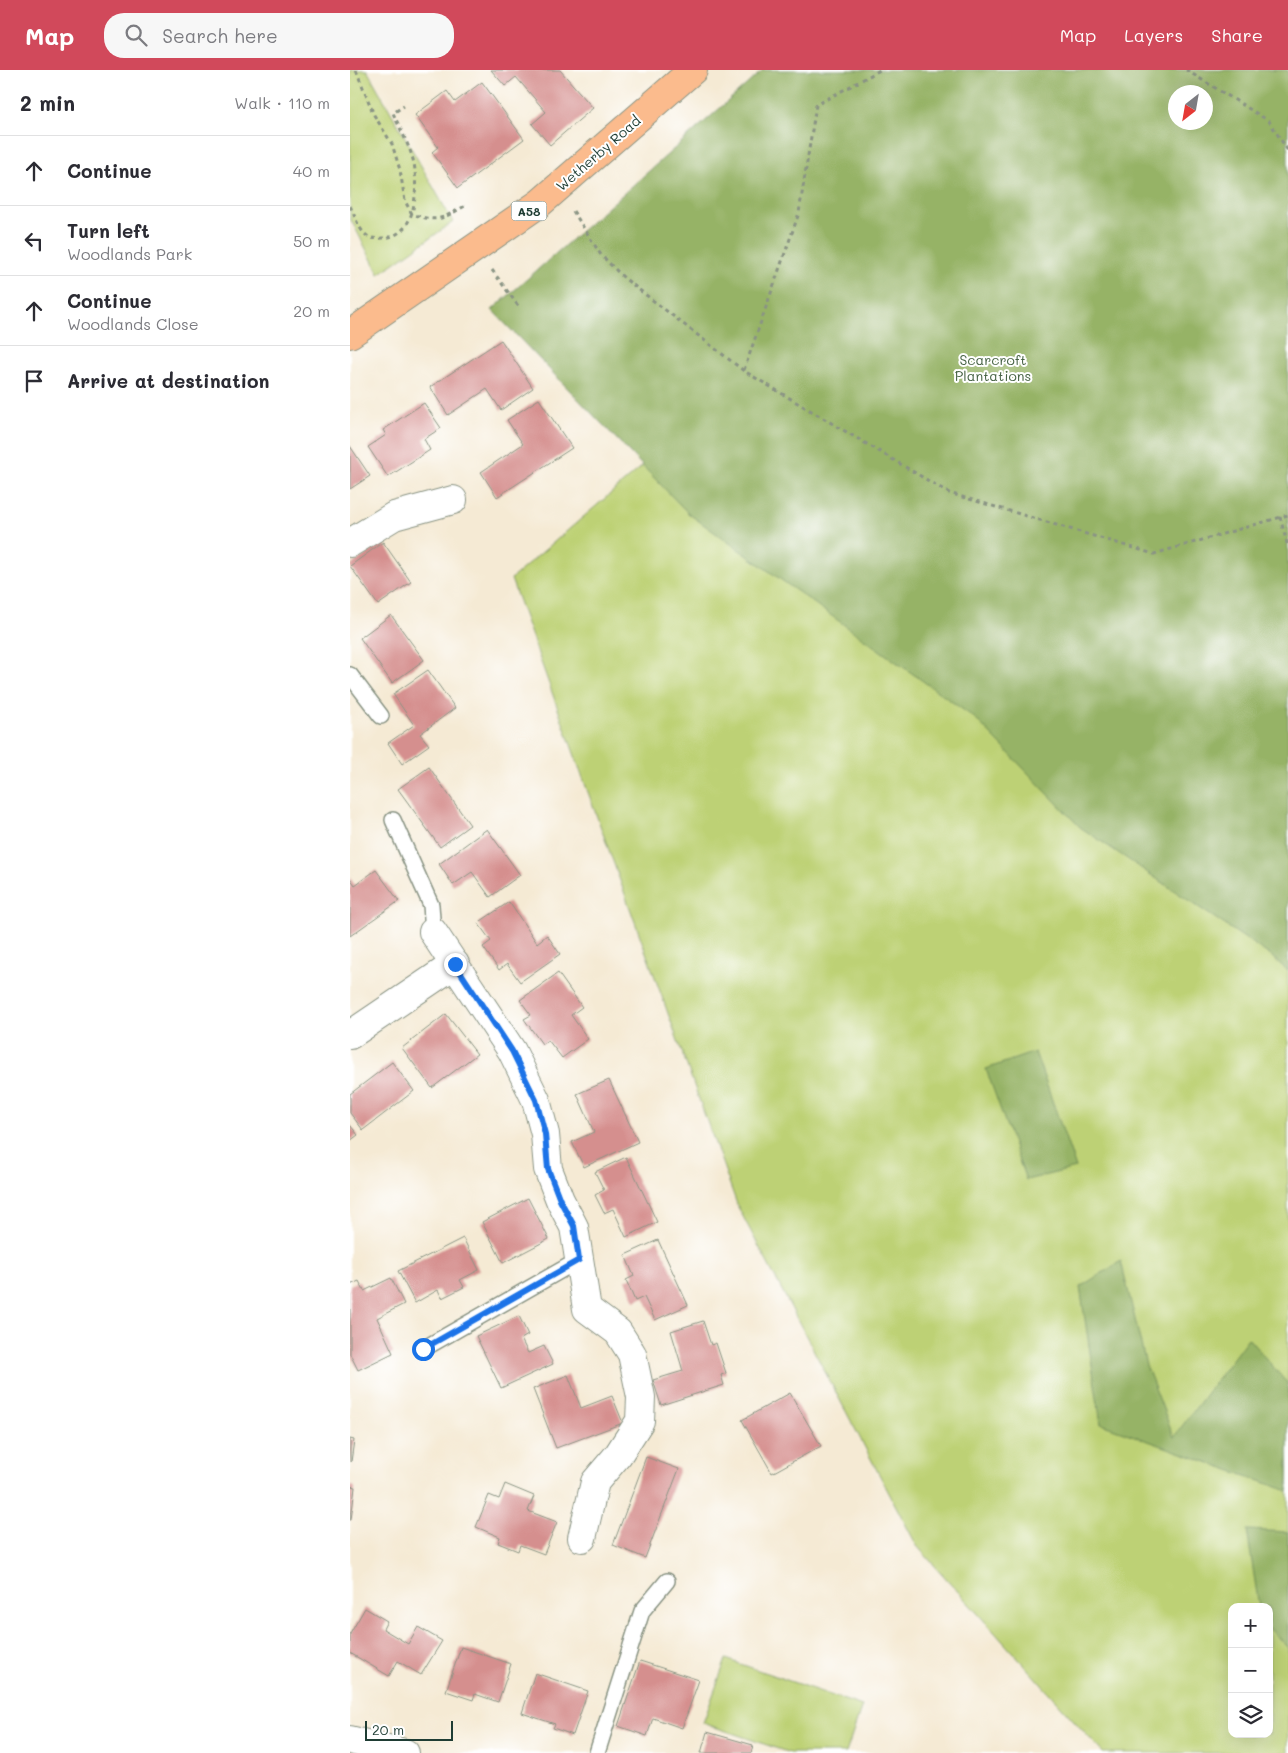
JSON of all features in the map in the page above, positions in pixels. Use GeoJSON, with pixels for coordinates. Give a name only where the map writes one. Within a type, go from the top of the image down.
{"type":"FeatureCollection","features":[{"type":"Feature","properties":{"kind":"main road","name":"Wetherby Road"},"geometry":{"type":"LineString","coordinates":[[350,334],[540,203],[693,70]]}},
{"type":"Feature","properties":{"kind":"street"},"geometry":{"type":"LineString","coordinates":[[350,543],[394,516],[453,500]]}},
{"type":"Feature","properties":{"kind":"street"},"geometry":{"type":"LineString","coordinates":[[433,932],[512,1051],[536,1100],[545,1134],[548,1169],[560,1200],[574,1226],[587,1309],[618,1332],[632,1354],[641,1397],[640,1421],[618,1455],[595,1482],[582,1538]]}},
{"type":"Feature","properties":{"kind":"street"},"geometry":{"type":"LineString","coordinates":[[350,1035],[455,964]]}},
{"type":"Feature","properties":{"kind":"street"},"geometry":{"type":"LineString","coordinates":[[350,1740],[405,1753]]}},
{"type":"Feature","properties":{"kind":"lane"},"geometry":{"type":"LineString","coordinates":[[350,675],[381,716]]}},
{"type":"Feature","properties":{"kind":"lane"},"geometry":{"type":"LineString","coordinates":[[393,820],[431,905],[433,932]]}},
{"type":"Feature","properties":{"kind":"lane"},"geometry":{"type":"LineString","coordinates":[[423,1349],[579,1260]]}},
{"type":"Feature","properties":{"kind":"lane"},"geometry":{"type":"LineString","coordinates":[[597,1753],[642,1612],[667,1581]]}},
{"type":"Feature","properties":{"kind":"path"},"geometry":{"type":"LineString","coordinates":[[356,70],[374,115],[392,144],[400,170],[405,201],[412,214],[430,220],[444,218],[465,206]]}},
{"type":"Feature","properties":{"kind":"path"},"geometry":{"type":"LineString","coordinates":[[744,371],[799,213],[816,105],[880,70]]}},
{"type":"Feature","properties":{"kind":"path"},"geometry":{"type":"LineString","coordinates":[[1186,70],[1269,121],[1288,151]]}},
{"type":"Feature","properties":{"kind":"path"},"geometry":{"type":"LineString","coordinates":[[350,206],[364,233],[373,239],[391,238],[408,224],[415,196],[415,169],[393,113],[404,106]]}},
{"type":"Feature","properties":{"kind":"path"},"geometry":{"type":"LineString","coordinates":[[559,187],[583,229],[601,255],[624,278],[744,371],[948,492],[1154,554],[1288,515]]}},
{"type":"Feature","properties":{"kind":"path"},"geometry":{"type":"LineString","coordinates":[[475,248],[519,307]]}},
{"type":"Feature","properties":{"kind":"path"},"geometry":{"type":"LineString","coordinates":[[1280,517],[1288,547]]}},
{"type":"Feature","properties":{"kind":"green space"},"geometry":{"type":"Polygon","coordinates":[[[350,70],[367,70],[453,222],[379,274],[350,218],[350,70]]]}},
{"type":"Feature","properties":{"kind":"green space","name":"Scarcroft Plantations"},"geometry":{"type":"Polygon","coordinates":[[[763,70],[1288,70],[1288,971],[1271,956],[1080,827],[976,719],[689,514],[492,310],[763,70]]]}},
{"type":"Feature","properties":{"kind":"green space"},"geometry":{"type":"Polygon","coordinates":[[[694,422],[1288,837],[1288,1753],[1103,1753],[917,1546],[738,1207],[511,579],[694,422]]]}},
{"type":"Feature","properties":{"kind":"green space"},"geometry":{"type":"Polygon","coordinates":[[[1035,1052],[1076,1168],[1026,1180],[986,1069],[1035,1052]]]}},
{"type":"Feature","properties":{"kind":"green space"},"geometry":{"type":"Polygon","coordinates":[[[1121,1261],[1146,1365],[1174,1437],[1248,1338],[1288,1384],[1288,1491],[1101,1424],[1080,1287],[1121,1261]]]}},
{"type":"Feature","properties":{"kind":"green space"},"geometry":{"type":"Polygon","coordinates":[[[1247,1530],[1288,1532],[1288,1648],[1273,1632],[1273,1603],[1258,1603],[1247,1530]]]}},
{"type":"Feature","properties":{"kind":"green space"},"geometry":{"type":"Polygon","coordinates":[[[726,1659],[862,1706],[846,1753],[790,1753],[703,1723],[726,1659]]]}},
{"type":"Feature","properties":{"kind":"building"},"geometry":{"type":"Polygon","coordinates":[[[491,70],[560,70],[593,108],[550,145],[532,124],[546,112],[516,77],[505,86],[491,70]]]}},
{"type":"Feature","properties":{"kind":"building"},"geometry":{"type":"Polygon","coordinates":[[[482,82],[524,139],[458,188],[432,152],[438,147],[415,115],[447,91],[455,102],[482,82]]]}},
{"type":"Feature","properties":{"kind":"building"},"geometry":{"type":"Polygon","coordinates":[[[501,340],[533,388],[501,410],[487,389],[448,415],[430,387],[501,340]]]}},
{"type":"Feature","properties":{"kind":"building"},"geometry":{"type":"Polygon","coordinates":[[[539,399],[572,448],[497,497],[481,472],[523,444],[507,420],[539,399]]]}},
{"type":"Feature","properties":{"kind":"building"},"geometry":{"type":"Polygon","coordinates":[[[424,403],[441,428],[424,439],[430,450],[388,477],[368,447],[386,435],[383,430],[424,403]]]}},
{"type":"Feature","properties":{"kind":"building"},"geometry":{"type":"Polygon","coordinates":[[[350,446],[370,476],[350,489],[350,446]]]}},
{"type":"Feature","properties":{"kind":"building"},"geometry":{"type":"Polygon","coordinates":[[[383,542],[411,582],[378,605],[350,566],[383,542]]]}},
{"type":"Feature","properties":{"kind":"building"},"geometry":{"type":"Polygon","coordinates":[[[391,615],[424,660],[392,683],[360,638],[391,615]]]}},
{"type":"Feature","properties":{"kind":"building"},"geometry":{"type":"Polygon","coordinates":[[[428,670],[455,708],[420,734],[429,745],[402,764],[388,743],[414,725],[393,694],[428,670]]]}},
{"type":"Feature","properties":{"kind":"building"},"geometry":{"type":"Polygon","coordinates":[[[429,767],[470,825],[440,847],[398,789],[429,767]]]}},
{"type":"Feature","properties":{"kind":"building"},"geometry":{"type":"Polygon","coordinates":[[[487,829],[520,875],[490,897],[472,872],[453,885],[439,864],[487,829]]]}},
{"type":"Feature","properties":{"kind":"building"},"geometry":{"type":"Polygon","coordinates":[[[376,870],[399,901],[350,936],[350,878],[355,885],[376,870]]]}},
{"type":"Feature","properties":{"kind":"building"},"geometry":{"type":"Polygon","coordinates":[[[509,902],[537,943],[547,935],[560,954],[520,982],[507,964],[499,970],[483,947],[491,941],[478,923],[509,902]]]}},
{"type":"Feature","properties":{"kind":"building"},"geometry":{"type":"Polygon","coordinates":[[[558,973],[582,1007],[571,1015],[588,1039],[562,1058],[548,1040],[542,1044],[524,1019],[531,1015],[520,1000],[558,973]]]}},
{"type":"Feature","properties":{"kind":"building"},"geometry":{"type":"Polygon","coordinates":[[[446,1014],[477,1054],[432,1088],[402,1048],[446,1014]]]}},
{"type":"Feature","properties":{"kind":"building"},"geometry":{"type":"Polygon","coordinates":[[[392,1062],[414,1091],[363,1130],[350,1113],[350,1094],[392,1062]]]}},
{"type":"Feature","properties":{"kind":"building"},"geometry":{"type":"Polygon","coordinates":[[[609,1080],[638,1142],[584,1167],[572,1142],[594,1132],[577,1094],[609,1080]]]}},
{"type":"Feature","properties":{"kind":"building"},"geometry":{"type":"Polygon","coordinates":[[[350,1125],[358,1135],[350,1141],[350,1125]]]}},
{"type":"Feature","properties":{"kind":"building"},"geometry":{"type":"Polygon","coordinates":[[[626,1157],[657,1222],[626,1237],[613,1209],[604,1213],[595,1195],[604,1190],[595,1172],[626,1157]]]}},
{"type":"Feature","properties":{"kind":"building"},"geometry":{"type":"Polygon","coordinates":[[[528,1198],[549,1239],[503,1263],[482,1222],[528,1198]]]}},
{"type":"Feature","properties":{"kind":"building"},"geometry":{"type":"Polygon","coordinates":[[[463,1238],[479,1270],[460,1280],[464,1287],[442,1298],[438,1290],[415,1303],[398,1271],[463,1238]]]}},
{"type":"Feature","properties":{"kind":"building"},"geometry":{"type":"Polygon","coordinates":[[[658,1240],[688,1305],[655,1320],[644,1297],[635,1301],[626,1280],[634,1276],[625,1255],[658,1240]]]}},
{"type":"Feature","properties":{"kind":"building"},"geometry":{"type":"Polygon","coordinates":[[[391,1278],[404,1304],[377,1318],[393,1353],[358,1370],[350,1354],[350,1285],[359,1281],[364,1291],[391,1278]]]}},
{"type":"Feature","properties":{"kind":"building"},"geometry":{"type":"Polygon","coordinates":[[[519,1316],[528,1335],[521,1339],[528,1353],[544,1346],[553,1364],[501,1388],[476,1336],[519,1316]]]}},
{"type":"Feature","properties":{"kind":"building"},"geometry":{"type":"Polygon","coordinates":[[[703,1321],[711,1345],[716,1343],[726,1373],[721,1375],[724,1385],[661,1405],[653,1380],[683,1371],[671,1331],[703,1321]]]}},
{"type":"Feature","properties":{"kind":"building"},"geometry":{"type":"Polygon","coordinates":[[[568,1375],[581,1408],[612,1396],[623,1423],[556,1448],[533,1389],[568,1375]]]}},
{"type":"Feature","properties":{"kind":"building"},"geometry":{"type":"Polygon","coordinates":[[[790,1393],[821,1446],[772,1473],[742,1420],[790,1393]]]}},
{"type":"Feature","properties":{"kind":"building"},"geometry":{"type":"Polygon","coordinates":[[[350,1439],[354,1440],[351,1462],[350,1462],[350,1439]]]}},
{"type":"Feature","properties":{"kind":"building"},"geometry":{"type":"Polygon","coordinates":[[[646,1457],[679,1469],[645,1558],[613,1545],[646,1457]]]}},
{"type":"Feature","properties":{"kind":"building"},"geometry":{"type":"Polygon","coordinates":[[[505,1484],[534,1496],[528,1511],[557,1522],[544,1554],[520,1545],[518,1551],[498,1543],[500,1537],[476,1527],[489,1495],[499,1499],[505,1484]]]}},
{"type":"Feature","properties":{"kind":"building"},"geometry":{"type":"Polygon","coordinates":[[[350,1486],[355,1487],[351,1520],[350,1520],[350,1486]]]}},
{"type":"Feature","properties":{"kind":"building"},"geometry":{"type":"Polygon","coordinates":[[[365,1608],[387,1621],[383,1629],[408,1644],[418,1627],[442,1641],[421,1675],[398,1661],[389,1676],[350,1653],[350,1634],[365,1608]]]}},
{"type":"Feature","properties":{"kind":"building"},"geometry":{"type":"Polygon","coordinates":[[[461,1647],[511,1664],[498,1702],[475,1694],[473,1700],[446,1691],[461,1647]]]}},
{"type":"Feature","properties":{"kind":"building"},"geometry":{"type":"Polygon","coordinates":[[[640,1661],[699,1680],[682,1728],[653,1718],[647,1736],[618,1726],[640,1661]]]}},
{"type":"Feature","properties":{"kind":"building"},"geometry":{"type":"Polygon","coordinates":[[[535,1673],[588,1691],[573,1735],[553,1728],[555,1724],[522,1713],[535,1673]]]}},
{"type":"Feature","properties":{"kind":"building"},"geometry":{"type":"Polygon","coordinates":[[[707,1732],[753,1745],[751,1753],[701,1753],[707,1732]]]}},
{"type":"Feature","properties":{"kind":"route"},"geometry":{"type":"LineString","coordinates":[[423,1349],[579,1260],[574,1226],[560,1200],[548,1169],[545,1134],[536,1100],[512,1051],[455,964]]}}]}
